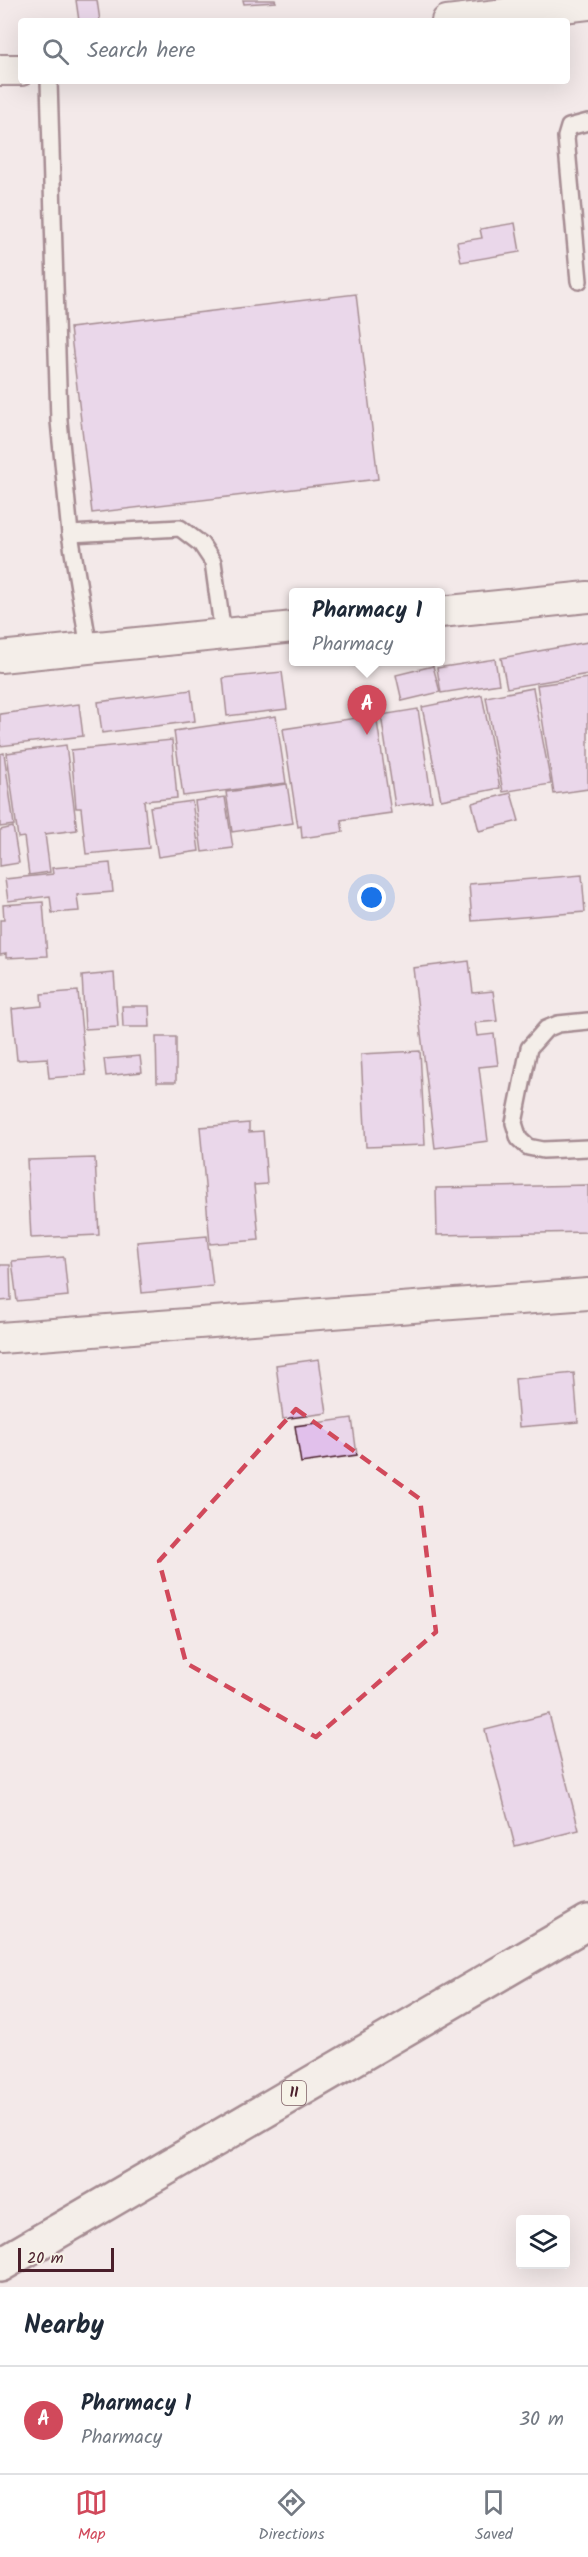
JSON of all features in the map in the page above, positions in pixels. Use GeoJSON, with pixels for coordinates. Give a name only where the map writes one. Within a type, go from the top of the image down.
{"type":"FeatureCollection","features":[{"type":"Feature","properties":{"kind":"highway","name":"1I"},"geometry":{"type":"LineString","coordinates":[[0,2265],[588,1922]]}},
{"type":"Feature","properties":{"kind":"street"},"geometry":{"type":"LineString","coordinates":[[472,18],[588,4]]}},
{"type":"Feature","properties":{"kind":"street"},"geometry":{"type":"LineString","coordinates":[[0,70],[18,70]]}},
{"type":"Feature","properties":{"kind":"street"},"geometry":{"type":"LineString","coordinates":[[445,612],[588,597]]}},
{"type":"Feature","properties":{"kind":"street"},"geometry":{"type":"LineString","coordinates":[[0,657],[289,627]]}},
{"type":"Feature","properties":{"kind":"street"},"geometry":{"type":"LineString","coordinates":[[0,1338],[588,1294]]}},
{"type":"Feature","properties":{"kind":"lane"},"geometry":{"type":"LineString","coordinates":[[49,84],[59,421],[70,534],[88,648]]}},
{"type":"Feature","properties":{"kind":"lane"},"geometry":{"type":"LineString","coordinates":[[579,281],[566,137],[569,127],[588,122]]}},
{"type":"Feature","properties":{"kind":"lane"},"geometry":{"type":"LineString","coordinates":[[70,534],[180,528],[201,544],[213,562],[223,634]]}},
{"type":"Feature","properties":{"kind":"lane"},"geometry":{"type":"LineString","coordinates":[[588,1021],[558,1024],[546,1029],[529,1048],[514,1123],[519,1139],[528,1147],[543,1150],[588,1148]]}},
{"type":"Feature","properties":{"kind":"highlighted area"},"geometry":{"type":"Polygon","coordinates":[[[296,1409],[420,1499],[436,1632],[316,1737],[186,1663],[159,1561],[296,1409]]]}},
{"type":"Feature","properties":{"kind":"building"},"geometry":{"type":"Polygon","coordinates":[[[76,0],[97,0],[100,18],[79,18],[76,0]]]}},
{"type":"Feature","properties":{"kind":"building"},"geometry":{"type":"Polygon","coordinates":[[[243,0],[275,0],[276,2],[244,4],[243,0]]]}},
{"type":"Feature","properties":{"kind":"building"},"geometry":{"type":"Polygon","coordinates":[[[515,223],[520,252],[461,262],[457,242],[482,238],[480,229],[515,223]]]}},
{"type":"Feature","properties":{"kind":"building"},"geometry":{"type":"Polygon","coordinates":[[[356,294],[378,479],[92,513],[70,328],[356,294]]]}},
{"type":"Feature","properties":{"kind":"building"},"geometry":{"type":"Polygon","coordinates":[[[588,642],[588,674],[507,688],[501,658],[588,642]]]}},
{"type":"Feature","properties":{"kind":"building"},"geometry":{"type":"Polygon","coordinates":[[[495,659],[499,684],[441,693],[437,668],[495,659]]]}},
{"type":"Feature","properties":{"kind":"building"},"geometry":{"type":"Polygon","coordinates":[[[433,666],[440,692],[402,701],[396,675],[433,666]]]}},
{"type":"Feature","properties":{"kind":"building"},"geometry":{"type":"Polygon","coordinates":[[[282,672],[287,709],[227,716],[223,678],[282,672]]]}},
{"type":"Feature","properties":{"kind":"building"},"geometry":{"type":"Polygon","coordinates":[[[588,678],[588,789],[554,794],[537,685],[588,678]]]}},
{"type":"Feature","properties":{"kind":"building"},"geometry":{"type":"Polygon","coordinates":[[[533,688],[551,784],[503,792],[486,697],[533,688]]]}},
{"type":"Feature","properties":{"kind":"building"},"geometry":{"type":"Polygon","coordinates":[[[191,690],[195,721],[102,733],[98,702],[191,690]]]}},
{"type":"Feature","properties":{"kind":"building"},"geometry":{"type":"Polygon","coordinates":[[[482,695],[500,788],[441,800],[422,707],[482,695]]]}},
{"type":"Feature","properties":{"kind":"building"},"geometry":{"type":"Polygon","coordinates":[[[79,704],[83,736],[0,746],[0,714],[79,704]]]}},
{"type":"Feature","properties":{"kind":"building"},"geometry":{"type":"Polygon","coordinates":[[[418,709],[432,801],[395,806],[381,715],[418,709]]]}},
{"type":"Feature","properties":{"kind":"building"},"geometry":{"type":"Polygon","coordinates":[[[376,715],[391,813],[341,820],[343,832],[302,838],[301,826],[298,827],[283,729],[376,715]]]}},
{"type":"Feature","properties":{"kind":"building"},"geometry":{"type":"Polygon","coordinates":[[[276,716],[286,783],[183,796],[174,731],[276,716]]]}},
{"type":"Feature","properties":{"kind":"building"},"geometry":{"type":"Polygon","coordinates":[[[172,740],[177,798],[144,801],[149,848],[86,854],[81,808],[76,808],[71,750],[172,740]]]}},
{"type":"Feature","properties":{"kind":"building"},"geometry":{"type":"Polygon","coordinates":[[[66,745],[77,830],[45,834],[50,872],[29,875],[24,837],[18,838],[7,753],[66,745]]]}},
{"type":"Feature","properties":{"kind":"building"},"geometry":{"type":"Polygon","coordinates":[[[4,753],[14,825],[0,827],[0,754],[4,753]]]}},
{"type":"Feature","properties":{"kind":"building"},"geometry":{"type":"Polygon","coordinates":[[[287,784],[293,823],[232,832],[226,792],[287,784]]]}},
{"type":"Feature","properties":{"kind":"building"},"geometry":{"type":"Polygon","coordinates":[[[511,793],[519,821],[479,831],[472,803],[511,793]]]}},
{"type":"Feature","properties":{"kind":"building"},"geometry":{"type":"Polygon","coordinates":[[[225,797],[233,848],[202,852],[195,801],[225,797]]]}},
{"type":"Feature","properties":{"kind":"building"},"geometry":{"type":"Polygon","coordinates":[[[192,801],[199,851],[158,857],[150,807],[192,801]]]}},
{"type":"Feature","properties":{"kind":"building"},"geometry":{"type":"Polygon","coordinates":[[[13,827],[19,863],[0,866],[0,830],[13,827]]]}},
{"type":"Feature","properties":{"kind":"building"},"geometry":{"type":"Polygon","coordinates":[[[110,863],[113,892],[77,895],[79,911],[52,913],[50,896],[8,901],[5,879],[53,874],[52,868],[110,863]]]}},
{"type":"Feature","properties":{"kind":"building"},"geometry":{"type":"Polygon","coordinates":[[[582,875],[585,912],[472,921],[469,884],[582,875]]]}},
{"type":"Feature","properties":{"kind":"building"},"geometry":{"type":"Polygon","coordinates":[[[43,902],[47,956],[6,958],[6,954],[0,955],[0,920],[4,920],[3,905],[43,902]]]}},
{"type":"Feature","properties":{"kind":"building"},"geometry":{"type":"Polygon","coordinates":[[[469,961],[473,993],[493,991],[497,1021],[475,1023],[477,1036],[494,1034],[498,1065],[479,1067],[488,1141],[435,1148],[413,968],[469,961]]]}},
{"type":"Feature","properties":{"kind":"building"},"geometry":{"type":"Polygon","coordinates":[[[114,973],[118,1027],[85,1029],[82,976],[114,973]]]}},
{"type":"Feature","properties":{"kind":"building"},"geometry":{"type":"Polygon","coordinates":[[[78,991],[86,1075],[49,1078],[47,1058],[17,1060],[12,1009],[42,1006],[41,994],[78,991]]]}},
{"type":"Feature","properties":{"kind":"building"},"geometry":{"type":"Polygon","coordinates":[[[122,1006],[149,1006],[150,1027],[123,1027],[122,1006]]]}},
{"type":"Feature","properties":{"kind":"building"},"geometry":{"type":"Polygon","coordinates":[[[156,1037],[176,1037],[176,1082],[157,1082],[156,1037]]]}},
{"type":"Feature","properties":{"kind":"building"},"geometry":{"type":"Polygon","coordinates":[[[420,1051],[425,1145],[366,1147],[361,1054],[420,1051]]]}},
{"type":"Feature","properties":{"kind":"building"},"geometry":{"type":"Polygon","coordinates":[[[140,1056],[142,1072],[106,1076],[104,1059],[140,1056]]]}},
{"type":"Feature","properties":{"kind":"building"},"geometry":{"type":"Polygon","coordinates":[[[249,1123],[249,1132],[263,1131],[267,1184],[254,1185],[259,1240],[210,1244],[200,1127],[249,1123]]]}},
{"type":"Feature","properties":{"kind":"building"},"geometry":{"type":"Polygon","coordinates":[[[95,1158],[99,1235],[31,1238],[27,1160],[95,1158]]]}},
{"type":"Feature","properties":{"kind":"building"},"geometry":{"type":"Polygon","coordinates":[[[588,1185],[588,1232],[437,1235],[436,1188],[588,1185]]]}},
{"type":"Feature","properties":{"kind":"building"},"geometry":{"type":"Polygon","coordinates":[[[207,1236],[213,1286],[142,1293],[137,1242],[207,1236]]]}},
{"type":"Feature","properties":{"kind":"building"},"geometry":{"type":"Polygon","coordinates":[[[64,1257],[68,1296],[17,1301],[12,1261],[64,1257]]]}},
{"type":"Feature","properties":{"kind":"building"},"geometry":{"type":"Polygon","coordinates":[[[0,1265],[10,1265],[11,1300],[0,1301],[0,1265]]]}},
{"type":"Feature","properties":{"kind":"building"},"geometry":{"type":"Polygon","coordinates":[[[319,1359],[327,1413],[283,1419],[276,1365],[319,1359]]]}},
{"type":"Feature","properties":{"kind":"building"},"geometry":{"type":"Polygon","coordinates":[[[574,1373],[578,1422],[519,1427],[515,1379],[574,1373]]]}},
{"type":"Feature","properties":{"kind":"building"},"geometry":{"type":"Polygon","coordinates":[[[352,1418],[357,1455],[301,1463],[295,1426],[352,1418]]]}},
{"type":"Feature","properties":{"kind":"building"},"geometry":{"type":"Polygon","coordinates":[[[549,1714],[579,1830],[515,1846],[485,1730],[549,1714]]]}},
{"type":"Feature","properties":{"kind":"place","name":"Pharmacy 1"},"geometry":{"type":"Point","coordinates":[367,735]}}]}
